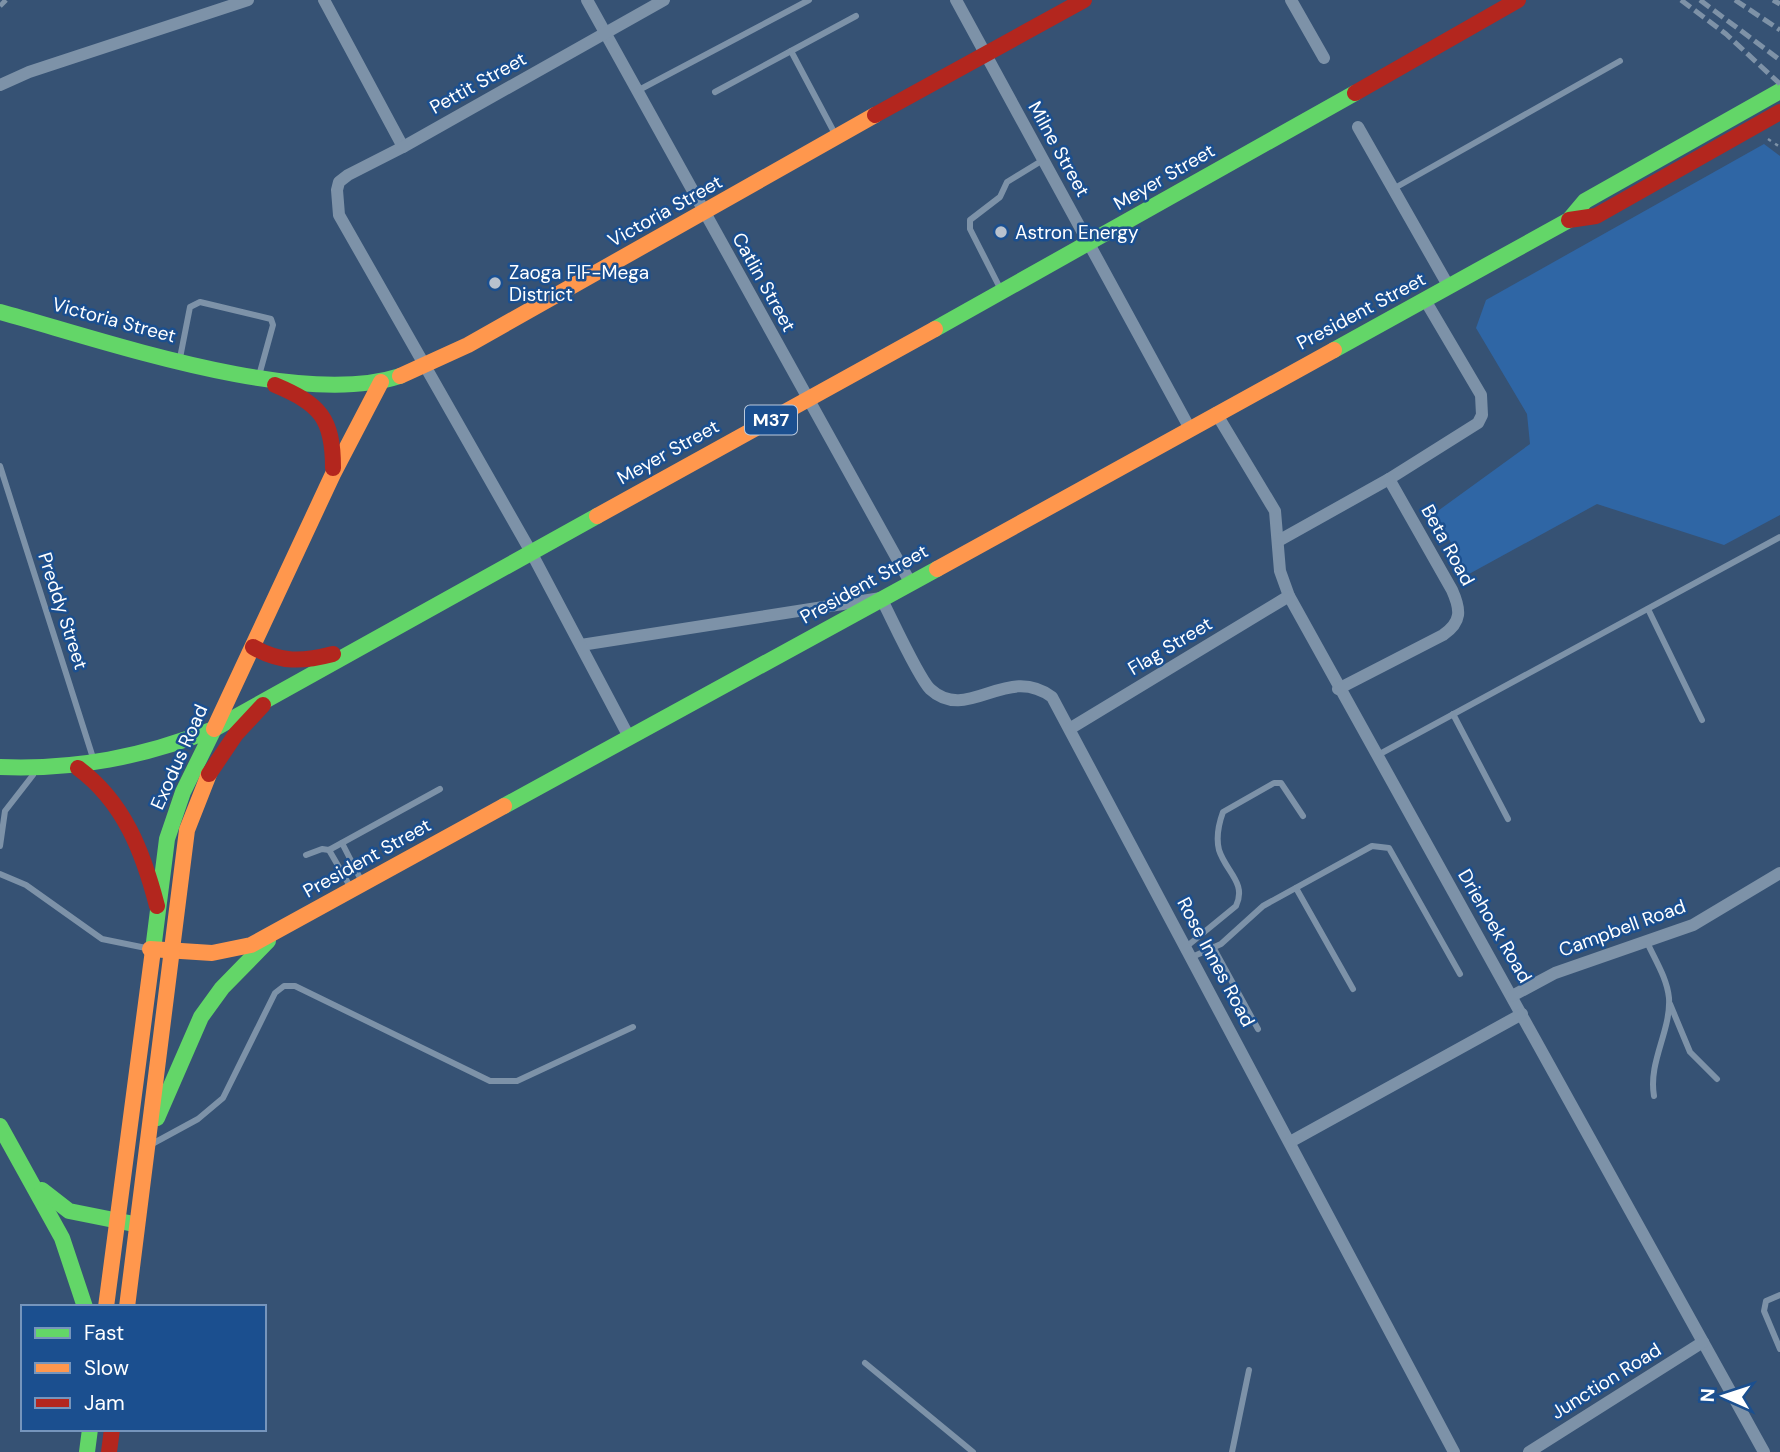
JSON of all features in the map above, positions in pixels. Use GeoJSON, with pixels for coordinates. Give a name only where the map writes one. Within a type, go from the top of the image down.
{"type":"FeatureCollection","features":[{"type":"Feature","properties":{"kind":"street"},"geometry":{"type":"LineString","coordinates":[[0,86],[29,72],[248,0]]}},
{"type":"Feature","properties":{"kind":"street"},"geometry":{"type":"LineString","coordinates":[[324,0],[403,147]]}},
{"type":"Feature","properties":{"kind":"street","name":"Catlin Street"},"geometry":{"type":"LineString","coordinates":[[587,0],[909,582]]}},
{"type":"Feature","properties":{"kind":"street","name":"Pettit Street"},"geometry":{"type":"LineString","coordinates":[[424,364],[339,215],[336,200],[339,182],[348,174],[403,147],[664,0]]}},
{"type":"Feature","properties":{"kind":"street","name":"Milne Street"},"geometry":{"type":"LineString","coordinates":[[956,0],[1189,427]]}},
{"type":"Feature","properties":{"kind":"street","name":"Victoria Street"},"geometry":{"type":"LineString","coordinates":[[0,312],[180,360],[263,378],[323,383],[381,382],[468,345],[984,53],[1084,0]]}},
{"type":"Feature","properties":{"kind":"street"},"geometry":{"type":"LineString","coordinates":[[1291,0],[1324,58]]}},
{"type":"Feature","properties":{"kind":"street","name":"Meyer Street"},"geometry":{"type":"LineString","coordinates":[[0,767],[39,770],[95,766],[159,751],[214,729],[1090,243],[1518,0]]}},
{"type":"Feature","properties":{"kind":"street","name":"President Street"},"geometry":{"type":"LineString","coordinates":[[150,949],[194,956],[226,953],[251,945],[278,931],[1189,427],[1450,287],[1569,220],[1585,201],[1780,91]]}},
{"type":"Feature","properties":{"kind":"street","name":"President Street"},"geometry":{"type":"LineString","coordinates":[[1569,220],[1596,216],[1780,112]]}},
{"type":"Feature","properties":{"kind":"street"},"geometry":{"type":"LineString","coordinates":[[1358,127],[1450,287]]}},
{"type":"Feature","properties":{"kind":"street"},"geometry":{"type":"LineString","coordinates":[[1280,540],[1389,479],[1472,428],[1482,415],[1481,395],[1425,300]]}},
{"type":"Feature","properties":{"kind":"street"},"geometry":{"type":"LineString","coordinates":[[424,364],[531,552],[629,737]]}},
{"type":"Feature","properties":{"kind":"street"},"geometry":{"type":"LineString","coordinates":[[263,378],[314,404],[328,418],[334,443],[333,474]]}},
{"type":"Feature","properties":{"kind":"street","name":"Exodus Road"},"geometry":{"type":"LineString","coordinates":[[106,1305],[150,949],[173,818],[333,474],[381,382]]}},
{"type":"Feature","properties":{"kind":"street","name":"Driehoek Road"},"geometry":{"type":"LineString","coordinates":[[1216,413],[1275,511],[1280,540],[1280,570],[1289,596],[1338,689],[1512,996],[1763,1452]]}},
{"type":"Feature","properties":{"kind":"street","name":"Beta Road"},"geometry":{"type":"LineString","coordinates":[[1338,689],[1443,635],[1455,627],[1458,618],[1459,606],[1452,590],[1389,479]]}},
{"type":"Feature","properties":{"kind":"street","name":"Flag Street"},"geometry":{"type":"LineString","coordinates":[[1071,728],[1289,596]]}},
{"type":"Feature","properties":{"kind":"street"},"geometry":{"type":"LineString","coordinates":[[582,645],[881,598]]}},
{"type":"Feature","properties":{"kind":"street","name":"Rose Innes Road"},"geometry":{"type":"LineString","coordinates":[[881,598],[929,688],[937,694],[946,699],[967,700],[1019,684],[1037,686],[1052,697],[1071,728],[1454,1452]]}},
{"type":"Feature","properties":{"kind":"street"},"geometry":{"type":"LineString","coordinates":[[253,647],[275,660],[293,663],[365,646]]}},
{"type":"Feature","properties":{"kind":"street"},"geometry":{"type":"LineString","coordinates":[[127,1305],[183,856],[192,812],[206,776],[225,745],[269,699]]}},
{"type":"Feature","properties":{"kind":"street"},"geometry":{"type":"LineString","coordinates":[[78,768],[105,789],[145,862],[157,906]]}},
{"type":"Feature","properties":{"kind":"street","name":"Campbell Road"},"geometry":{"type":"LineString","coordinates":[[1512,996],[1555,973],[1693,925],[1778,877]]}},
{"type":"Feature","properties":{"kind":"street"},"geometry":{"type":"LineString","coordinates":[[147,1140],[201,1017],[222,988],[278,931]]}},
{"type":"Feature","properties":{"kind":"street"},"geometry":{"type":"LineString","coordinates":[[1290,1142],[1522,1014]]}},
{"type":"Feature","properties":{"kind":"street"},"geometry":{"type":"LineString","coordinates":[[0,1126],[62,1238],[84,1305]]}},
{"type":"Feature","properties":{"kind":"street"},"geometry":{"type":"LineString","coordinates":[[30,1180],[69,1211],[137,1224]]}},
{"type":"Feature","properties":{"kind":"street","name":"Junction Road"},"geometry":{"type":"LineString","coordinates":[[1529,1452],[1703,1342]]}},
{"type":"Feature","properties":{"kind":"street"},"geometry":{"type":"LineString","coordinates":[[87,1452],[90,1431]]}},
{"type":"Feature","properties":{"kind":"street"},"geometry":{"type":"LineString","coordinates":[[109,1452],[112,1431]]}},
{"type":"Feature","properties":{"kind":"lane"},"geometry":{"type":"LineString","coordinates":[[637,91],[809,0]]}},
{"type":"Feature","properties":{"kind":"lane"},"geometry":{"type":"LineString","coordinates":[[715,92],[856,16]]}},
{"type":"Feature","properties":{"kind":"lane"},"geometry":{"type":"LineString","coordinates":[[791,51],[836,137]]}},
{"type":"Feature","properties":{"kind":"lane"},"geometry":{"type":"LineString","coordinates":[[1393,188],[1620,61]]}},
{"type":"Feature","properties":{"kind":"lane"},"geometry":{"type":"LineString","coordinates":[[1002,292],[970,229],[970,220],[975,213],[1000,197],[1007,182],[1043,159]]}},
{"type":"Feature","properties":{"kind":"lane"},"geometry":{"type":"LineString","coordinates":[[180,360],[190,307],[200,302],[214,304],[271,319],[273,326],[263,378]]}},
{"type":"Feature","properties":{"kind":"lane","name":"Preddy Street"},"geometry":{"type":"LineString","coordinates":[[0,466],[95,766]]}},
{"type":"Feature","properties":{"kind":"lane"},"geometry":{"type":"LineString","coordinates":[[1376,756],[1780,537]]}},
{"type":"Feature","properties":{"kind":"lane"},"geometry":{"type":"LineString","coordinates":[[1648,609],[1702,720]]}},
{"type":"Feature","properties":{"kind":"lane"},"geometry":{"type":"LineString","coordinates":[[1453,714],[1508,819]]}},
{"type":"Feature","properties":{"kind":"lane"},"geometry":{"type":"LineString","coordinates":[[0,846],[3,811],[26,780],[39,770]]}},
{"type":"Feature","properties":{"kind":"lane"},"geometry":{"type":"LineString","coordinates":[[1189,952],[1236,906],[1240,898],[1241,889],[1218,848],[1223,812],[1274,783],[1281,783],[1303,816]]}},
{"type":"Feature","properties":{"kind":"lane"},"geometry":{"type":"LineString","coordinates":[[306,855],[342,844],[440,789]]}},
{"type":"Feature","properties":{"kind":"lane"},"geometry":{"type":"LineString","coordinates":[[342,844],[358,887]]}},
{"type":"Feature","properties":{"kind":"lane"},"geometry":{"type":"LineString","coordinates":[[1189,952],[1221,944],[1254,911],[1372,846],[1389,848],[1460,974]]}},
{"type":"Feature","properties":{"kind":"lane"},"geometry":{"type":"LineString","coordinates":[[329,850],[358,887]]}},
{"type":"Feature","properties":{"kind":"lane"},"geometry":{"type":"LineString","coordinates":[[0,874],[26,886],[102,939],[150,949]]}},
{"type":"Feature","properties":{"kind":"lane"},"geometry":{"type":"LineString","coordinates":[[1296,888],[1353,989]]}},
{"type":"Feature","properties":{"kind":"lane"},"geometry":{"type":"LineString","coordinates":[[1647,942],[1667,987],[1669,1003],[1690,1052],[1717,1080]]}},
{"type":"Feature","properties":{"kind":"lane"},"geometry":{"type":"LineString","coordinates":[[1213,947],[1258,1029]]}},
{"type":"Feature","properties":{"kind":"lane"},"geometry":{"type":"LineString","coordinates":[[147,1140],[198,1119],[223,1098],[275,993],[284,986],[295,986],[477,1075],[505,1083],[517,1082],[633,1027]]}},
{"type":"Feature","properties":{"kind":"lane"},"geometry":{"type":"LineString","coordinates":[[1654,1096],[1653,1072],[1669,1003]]}},
{"type":"Feature","properties":{"kind":"lane"},"geometry":{"type":"LineString","coordinates":[[1780,1295],[1766,1301],[1764,1311],[1780,1349]]}},
{"type":"Feature","properties":{"kind":"lane"},"geometry":{"type":"LineString","coordinates":[[865,1363],[972,1452]]}},
{"type":"Feature","properties":{"kind":"lane"},"geometry":{"type":"LineString","coordinates":[[1232,1452],[1249,1370]]}},
{"type":"Feature","properties":{"kind":"shaded area"},"geometry":{"type":"Polygon","coordinates":[[[1764,144],[1780,156],[1780,515],[1724,545],[1597,504],[1469,574],[1470,578],[1435,513],[1530,444],[1527,414],[1476,328],[1486,300],[1764,144]]]}},
{"type":"Feature","properties":{"kind":"railway"},"geometry":{"type":"LineString","coordinates":[[0,6],[6,0]]}},
{"type":"Feature","properties":{"kind":"railway"},"geometry":{"type":"LineString","coordinates":[[1681,0],[1726,34],[1780,84]]}},
{"type":"Feature","properties":{"kind":"railway"},"geometry":{"type":"LineString","coordinates":[[1700,0],[1780,60]]}},
{"type":"Feature","properties":{"kind":"railway"},"geometry":{"type":"LineString","coordinates":[[1735,0],[1780,30]]}},
{"type":"Feature","properties":{"kind":"railway"},"geometry":{"type":"LineString","coordinates":[[1773,0],[1780,4]]}},
{"type":"Feature","properties":{"kind":"traffic: fast"},"geometry":{"type":"LineString","coordinates":[[1334,350],[1569,220],[1585,201],[1780,91]]}},
{"type":"Feature","properties":{"kind":"traffic: fast"},"geometry":{"type":"LineString","coordinates":[[935,329],[1355,93]]}},
{"type":"Feature","properties":{"kind":"traffic: fast"},"geometry":{"type":"LineString","coordinates":[[0,312],[145,353],[256,378],[309,384],[358,384],[400,376]]}},
{"type":"Feature","properties":{"kind":"traffic: fast"},"geometry":{"type":"LineString","coordinates":[[0,767],[56,766],[109,760],[161,747],[214,729],[597,516]]}},
{"type":"Feature","properties":{"kind":"traffic: fast"},"geometry":{"type":"LineString","coordinates":[[504,806],[937,569]]}},
{"type":"Feature","properties":{"kind":"traffic: fast"},"geometry":{"type":"LineString","coordinates":[[153,950],[167,839],[183,792],[214,729]]}},
{"type":"Feature","properties":{"kind":"traffic: fast"},"geometry":{"type":"LineString","coordinates":[[157,1118],[201,1017],[222,988],[268,941]]}},
{"type":"Feature","properties":{"kind":"traffic: fast"},"geometry":{"type":"LineString","coordinates":[[0,1126],[62,1238],[84,1305]]}},
{"type":"Feature","properties":{"kind":"traffic: fast"},"geometry":{"type":"LineString","coordinates":[[42,1190],[69,1211],[129,1223]]}},
{"type":"Feature","properties":{"kind":"traffic: fast"},"geometry":{"type":"LineString","coordinates":[[87,1452],[90,1431]]}},
{"type":"Feature","properties":{"kind":"traffic: slow"},"geometry":{"type":"LineString","coordinates":[[400,376],[468,345],[875,115]]}},
{"type":"Feature","properties":{"kind":"traffic: slow"},"geometry":{"type":"LineString","coordinates":[[597,516],[935,329]]}},
{"type":"Feature","properties":{"kind":"traffic: slow"},"geometry":{"type":"LineString","coordinates":[[937,569],[1334,350]]}},
{"type":"Feature","properties":{"kind":"traffic: slow"},"geometry":{"type":"LineString","coordinates":[[214,729],[333,474],[381,382]]}},
{"type":"Feature","properties":{"kind":"traffic: slow"},"geometry":{"type":"LineString","coordinates":[[127,1305],[187,830],[209,774]]}},
{"type":"Feature","properties":{"kind":"traffic: slow"},"geometry":{"type":"LineString","coordinates":[[150,949],[212,953],[251,945],[504,806]]}},
{"type":"Feature","properties":{"kind":"traffic: slow"},"geometry":{"type":"LineString","coordinates":[[106,1305],[153,950]]}},
{"type":"Feature","properties":{"kind":"traffic: jam"},"geometry":{"type":"LineString","coordinates":[[875,115],[1084,0]]}},
{"type":"Feature","properties":{"kind":"traffic: jam"},"geometry":{"type":"LineString","coordinates":[[1355,93],[1518,0]]}},
{"type":"Feature","properties":{"kind":"traffic: jam"},"geometry":{"type":"LineString","coordinates":[[1569,220],[1596,216],[1780,112]]}},
{"type":"Feature","properties":{"kind":"traffic: jam"},"geometry":{"type":"LineString","coordinates":[[275,385],[303,399],[321,415],[330,437],[333,468]]}},
{"type":"Feature","properties":{"kind":"traffic: jam"},"geometry":{"type":"LineString","coordinates":[[253,647],[273,656],[292,660],[333,654]]}},
{"type":"Feature","properties":{"kind":"traffic: jam"},"geometry":{"type":"LineString","coordinates":[[209,774],[236,734],[263,705]]}},
{"type":"Feature","properties":{"kind":"traffic: jam"},"geometry":{"type":"LineString","coordinates":[[78,768],[94,781],[120,812],[138,848],[157,906]]}},
{"type":"Feature","properties":{"kind":"traffic: jam"},"geometry":{"type":"LineString","coordinates":[[109,1452],[112,1431]]}},
{"type":"Feature","properties":{"kind":"place","name":"Astron Energy"},"geometry":{"type":"Point","coordinates":[1001,232]}},
{"type":"Feature","properties":{"kind":"place","name":"Zaoga FIF-Mega District"},"geometry":{"type":"Point","coordinates":[495,283]}}]}
